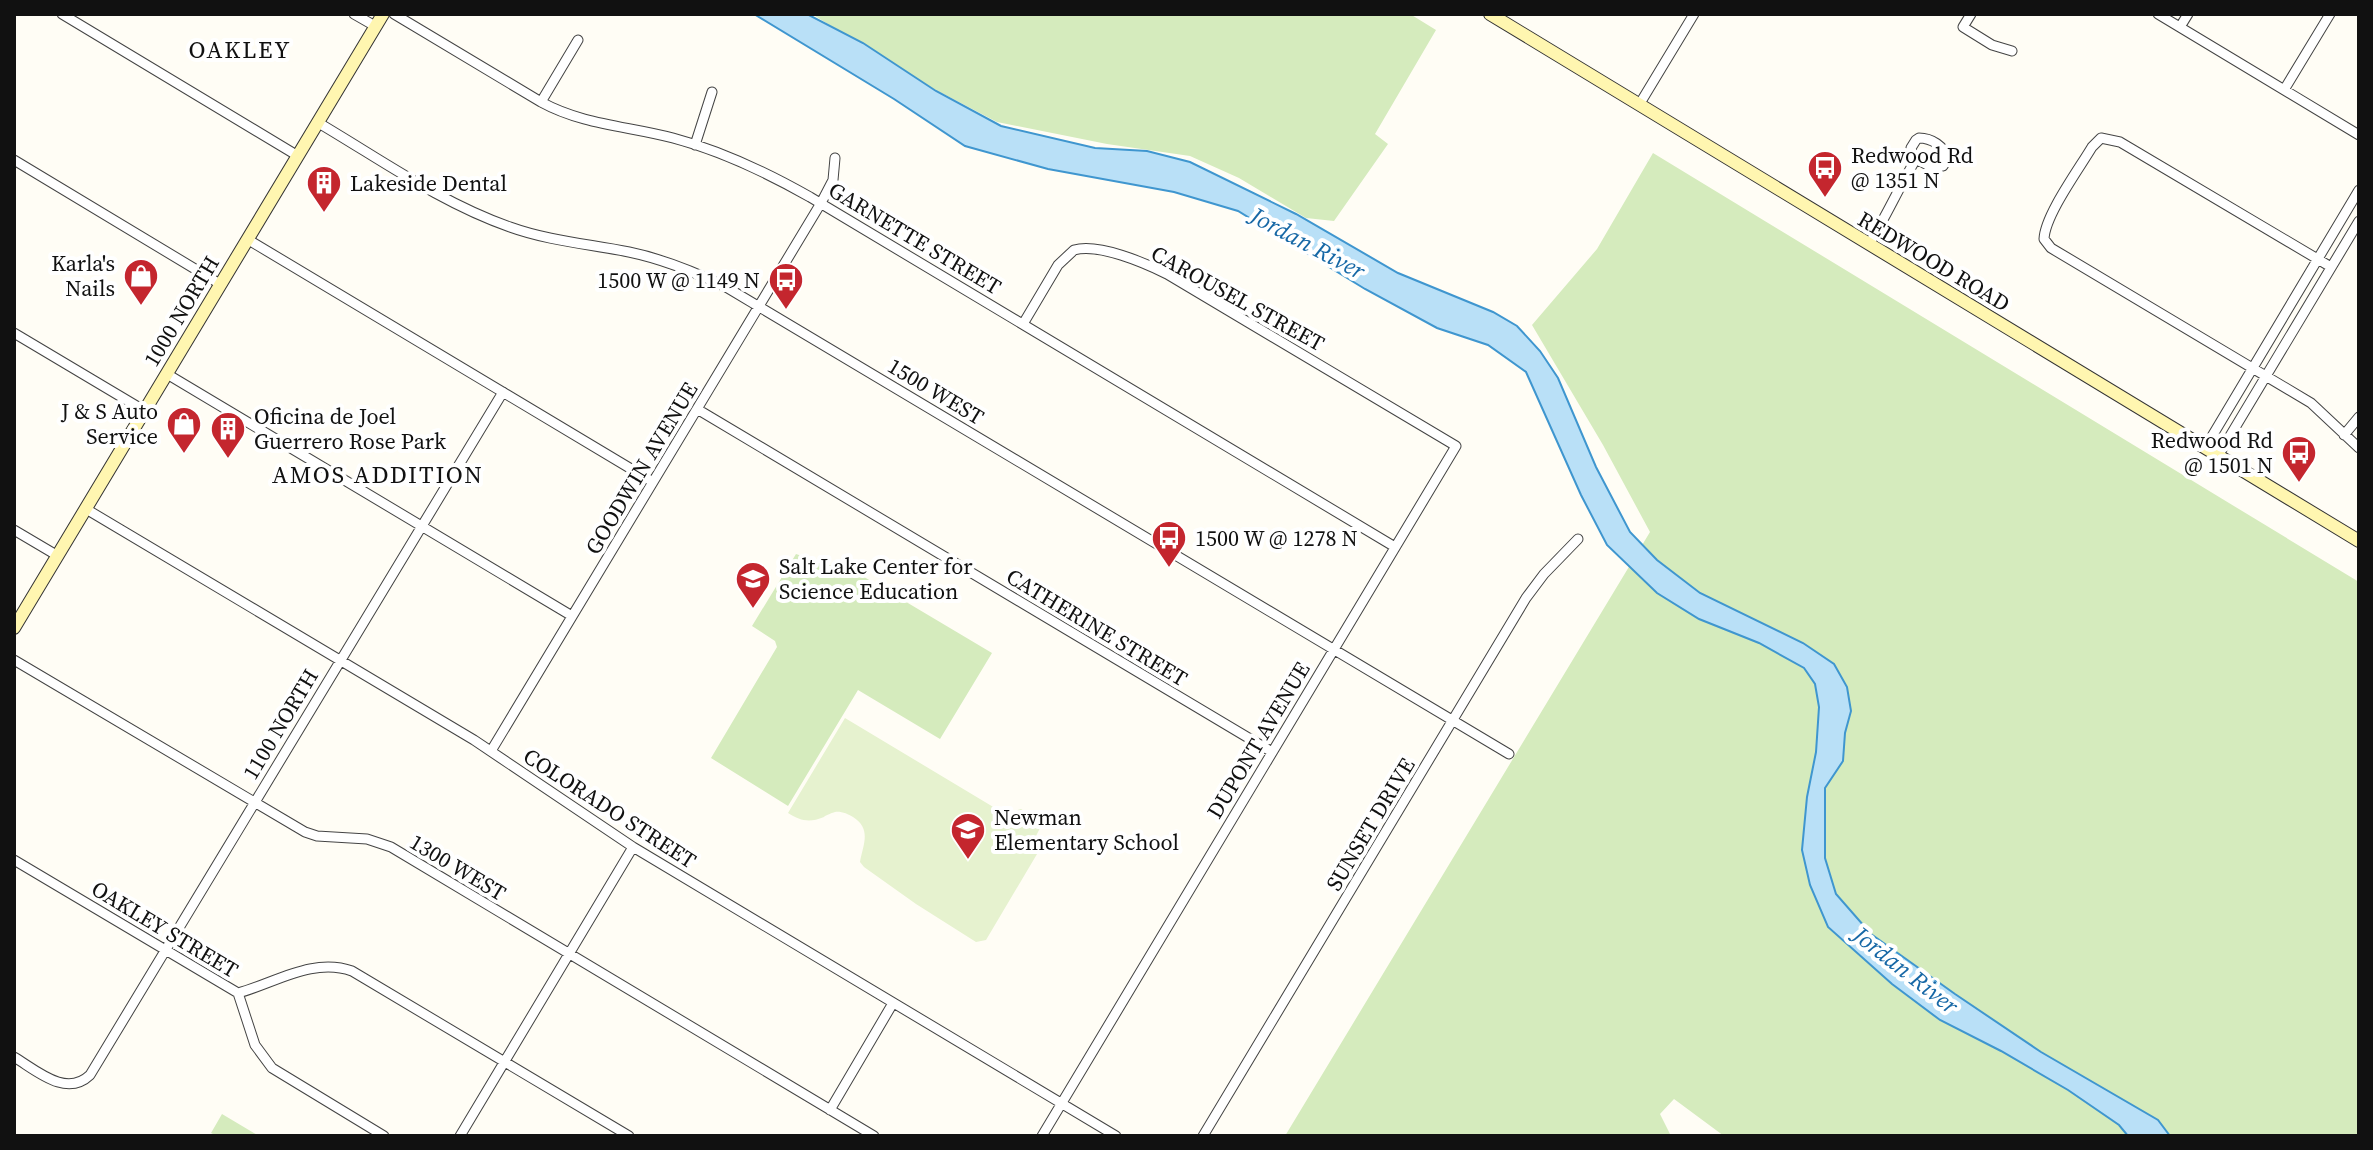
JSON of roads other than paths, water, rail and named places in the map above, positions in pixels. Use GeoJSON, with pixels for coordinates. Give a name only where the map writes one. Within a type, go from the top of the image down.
{"type":"FeatureCollection","features":[{"type":"Feature","properties":{"kind":"main road","name":"1000 NORTH"},"geometry":{"type":"LineString","coordinates":[[14,628],[383,14]]}},
{"type":"Feature","properties":{"kind":"main road","name":"REDWOOD ROAD"},"geometry":{"type":"LineString","coordinates":[[1490,14],[2358,539]]}},
{"type":"Feature","properties":{"kind":"street"},"geometry":{"type":"LineString","coordinates":[[62,14],[298,156]]}},
{"type":"Feature","properties":{"kind":"street"},"geometry":{"type":"LineString","coordinates":[[354,14],[375,26]]}},
{"type":"Feature","properties":{"kind":"street","name":"GARNETTE STREET"},"geometry":{"type":"LineString","coordinates":[[394,14],[541,102],[581,120],[654,134],[746,163],[821,203],[1395,547]]}},
{"type":"Feature","properties":{"kind":"street"},"geometry":{"type":"LineString","coordinates":[[1639,105],[1694,14]]}},
{"type":"Feature","properties":{"kind":"street"},"geometry":{"type":"LineString","coordinates":[[1971,14],[1963,27],[1992,45],[2012,51]]}},
{"type":"Feature","properties":{"kind":"street"},"geometry":{"type":"LineString","coordinates":[[2158,14],[2359,135]]}},
{"type":"Feature","properties":{"kind":"street"},"geometry":{"type":"LineString","coordinates":[[2180,27],[2188,14]]}},
{"type":"Feature","properties":{"kind":"street"},"geometry":{"type":"LineString","coordinates":[[2284,90],[2330,14]]}},
{"type":"Feature","properties":{"kind":"street"},"geometry":{"type":"LineString","coordinates":[[541,102],[578,40]]}},
{"type":"Feature","properties":{"kind":"street"},"geometry":{"type":"LineString","coordinates":[[695,145],[712,92]]}},
{"type":"Feature","properties":{"kind":"street","name":"1500 WEST"},"geometry":{"type":"LineString","coordinates":[[317,122],[441,196],[489,219],[554,240],[653,257],[702,276],[759,306],[1509,754]]}},
{"type":"Feature","properties":{"kind":"street"},"geometry":{"type":"LineString","coordinates":[[2331,267],[2120,142],[2101,138],[2092,147],[2048,220],[2044,234],[2051,248],[2317,408],[2359,448]]}},
{"type":"Feature","properties":{"kind":"street","name":"GOODWIN AVENUE"},"geometry":{"type":"LineString","coordinates":[[491,751],[821,203],[833,180],[835,158]]}},
{"type":"Feature","properties":{"kind":"street"},"geometry":{"type":"LineString","coordinates":[[1869,244],[1916,159]]}},
{"type":"Feature","properties":{"kind":"street"},"geometry":{"type":"LineString","coordinates":[[14,160],[220,284]]}},
{"type":"Feature","properties":{"kind":"street"},"geometry":{"type":"LineString","coordinates":[[2205,448],[2359,190]]}},
{"type":"Feature","properties":{"kind":"street"},"geometry":{"type":"LineString","coordinates":[[2218,456],[2359,221]]}},
{"type":"Feature","properties":{"kind":"street"},"geometry":{"type":"LineString","coordinates":[[247,239],[653,482]]}},
{"type":"Feature","properties":{"kind":"street","name":"CAROUSEL STREET"},"geometry":{"type":"LineString","coordinates":[[1023,324],[1058,265],[1068,254],[1080,248],[1123,256],[1167,274],[1456,446]]}},
{"type":"Feature","properties":{"kind":"street"},"geometry":{"type":"LineString","coordinates":[[14,333],[145,411]]}},
{"type":"Feature","properties":{"kind":"street"},"geometry":{"type":"LineString","coordinates":[[167,374],[572,616]]}},
{"type":"Feature","properties":{"kind":"street","name":"1100 NORTH"},"geometry":{"type":"LineString","coordinates":[[14,1057],[59,1083],[72,1085],[90,1075],[503,392]]}},
{"type":"Feature","properties":{"kind":"street","name":"CATHERINE STREET"},"geometry":{"type":"LineString","coordinates":[[697,409],[1272,752]]}},
{"type":"Feature","properties":{"kind":"street"},"geometry":{"type":"LineString","coordinates":[[2344,435],[2359,417]]}},
{"type":"Feature","properties":{"kind":"street","name":"DUPONT AVENUE"},"geometry":{"type":"LineString","coordinates":[[1042,1136],[1456,446]]}},
{"type":"Feature","properties":{"kind":"street","name":"COLORADO STREET"},"geometry":{"type":"LineString","coordinates":[[86,509],[491,751],[633,847],[1116,1136]]}},
{"type":"Feature","properties":{"kind":"street"},"geometry":{"type":"LineString","coordinates":[[14,530],[58,556]]}},
{"type":"Feature","properties":{"kind":"street","name":"SUNSET DRIVE"},"geometry":{"type":"LineString","coordinates":[[1203,1136],[1534,586],[1578,539]]}},
{"type":"Feature","properties":{"kind":"street","name":"1300 WEST"},"geometry":{"type":"LineString","coordinates":[[14,660],[313,835],[355,837],[391,847],[874,1136]]}},
{"type":"Feature","properties":{"kind":"street"},"geometry":{"type":"LineString","coordinates":[[460,1136],[633,847]]}},
{"type":"Feature","properties":{"kind":"street","name":"OAKLEY STREET"},"geometry":{"type":"LineString","coordinates":[[14,860],[238,993],[255,1045],[266,1061],[280,1074],[384,1136]]}},
{"type":"Feature","properties":{"kind":"street"},"geometry":{"type":"LineString","coordinates":[[238,993],[311,968],[344,968],[359,974],[629,1136]]}},
{"type":"Feature","properties":{"kind":"street"},"geometry":{"type":"LineString","coordinates":[[830,1110],[893,1003]]}},
{"type":"Feature","properties":{"kind":"water","name":"Jordan River"},"geometry":{"type":"Polygon","coordinates":[[[754,14],[807,14],[863,43],[936,91],[1001,126],[1095,148],[1147,151],[1190,162],[1296,214],[1398,273],[1493,312],[1517,326],[1540,351],[1558,378],[1596,467],[1630,532],[1657,560],[1700,593],[1803,643],[1834,664],[1847,687],[1851,711],[1845,733],[1843,761],[1825,788],[1825,858],[1836,894],[1871,934],[2041,1052],[2158,1120],[2170,1136],[2128,1136],[2119,1125],[2068,1090],[1940,1020],[1892,984],[1828,927],[1810,885],[1802,850],[1807,797],[1816,752],[1819,707],[1815,684],[1804,668],[1759,643],[1699,619],[1657,593],[1607,545],[1526,372],[1488,345],[1437,328],[1365,289],[1238,211],[1174,192],[1048,169],[965,146],[754,14]]]}},
{"type":"Feature","properties":{"kind":"place","name":"Redwood Rd @ 1351 N"},"geometry":{"type":"Point","coordinates":[1825,199]}},
{"type":"Feature","properties":{"kind":"place","name":"Lakeside Dental"},"geometry":{"type":"Point","coordinates":[324,214]}},
{"type":"Feature","properties":{"kind":"place","name":"Karla's Nails"},"geometry":{"type":"Point","coordinates":[141,307]}},
{"type":"Feature","properties":{"kind":"place","name":"1500 W @ 1149 N"},"geometry":{"type":"Point","coordinates":[786,311]}},
{"type":"Feature","properties":{"kind":"place","name":"J & S Auto Service"},"geometry":{"type":"Point","coordinates":[184,455]}},
{"type":"Feature","properties":{"kind":"place","name":"Oficina de Joel Guerrero Rose Park"},"geometry":{"type":"Point","coordinates":[228,460]}},
{"type":"Feature","properties":{"kind":"place","name":"Redwood Rd @ 1501 N"},"geometry":{"type":"Point","coordinates":[2299,484]}},
{"type":"Feature","properties":{"kind":"place","name":"1500 W @ 1278 N"},"geometry":{"type":"Point","coordinates":[1169,569]}},
{"type":"Feature","properties":{"kind":"place","name":"Salt Lake Center for Science Education"},"geometry":{"type":"Point","coordinates":[753,610]}},
{"type":"Feature","properties":{"kind":"place","name":"Newman Elementary School"},"geometry":{"type":"Point","coordinates":[968,861]}},
{"type":"Feature","properties":{"kind":"district","name":"OAKLEY"},"geometry":{"type":"Point","coordinates":[240,49]}},
{"type":"Feature","properties":{"kind":"district","name":"AMOS ADDITION"},"geometry":{"type":"Point","coordinates":[378,474]}}]}
